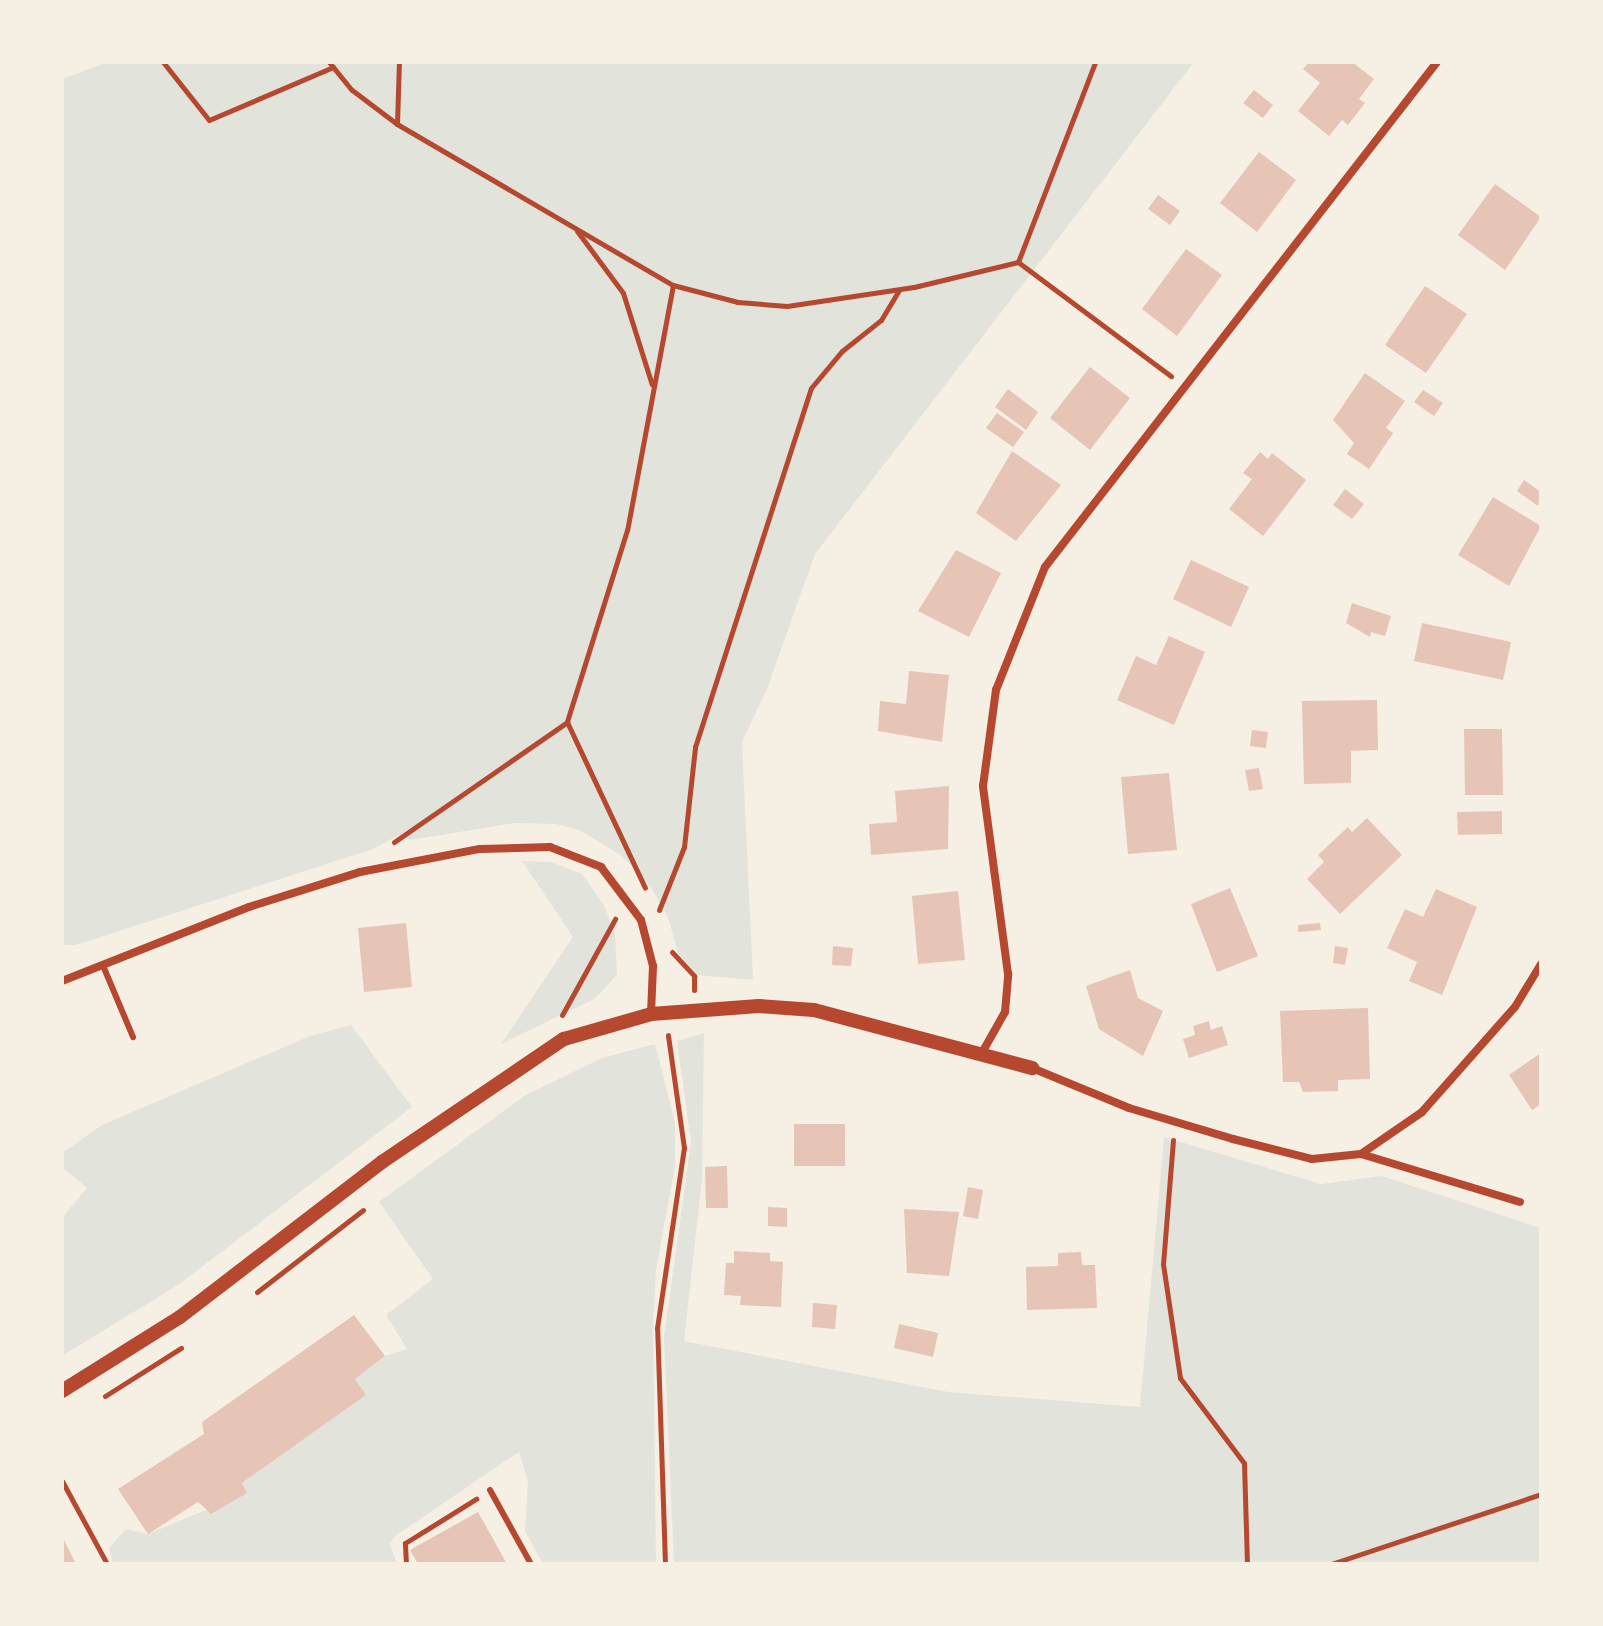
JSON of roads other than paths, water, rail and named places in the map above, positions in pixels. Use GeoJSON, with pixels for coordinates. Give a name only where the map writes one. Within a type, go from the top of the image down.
{"type":"FeatureCollection","features":[{"type":"Feature","properties":{"kind":"street"},"geometry":{"type":"LineString","coordinates":[[983,1051],[1005,1012],[1008,974],[983,786],[996,690],[1045,567],[1437,62]]}},
{"type":"Feature","properties":{"kind":"street"},"geometry":{"type":"LineString","coordinates":[[62,981],[104,968],[249,907],[360,872],[480,849],[550,847],[601,867],[624,893],[650,943],[651,1014]]}},
{"type":"Feature","properties":{"kind":"street"},"geometry":{"type":"LineString","coordinates":[[1361,1154],[1422,1112],[1506,1018],[1541,964]]}},
{"type":"Feature","properties":{"kind":"street"},"geometry":{"type":"LineString","coordinates":[[62,1391],[180,1317],[382,1162],[515,1069],[564,1039],[651,1014],[695,1008],[814,1010],[922,1041],[983,1051],[1174,1121],[1312,1159],[1361,1154],[1520,1202]]}},
{"type":"Feature","properties":{"kind":"lane"},"geometry":{"type":"LineString","coordinates":[[104,968],[133,1037]]}},
{"type":"Feature","properties":{"kind":"lane"},"geometry":{"type":"LineString","coordinates":[[490,1490],[531,1564]]}}]}
